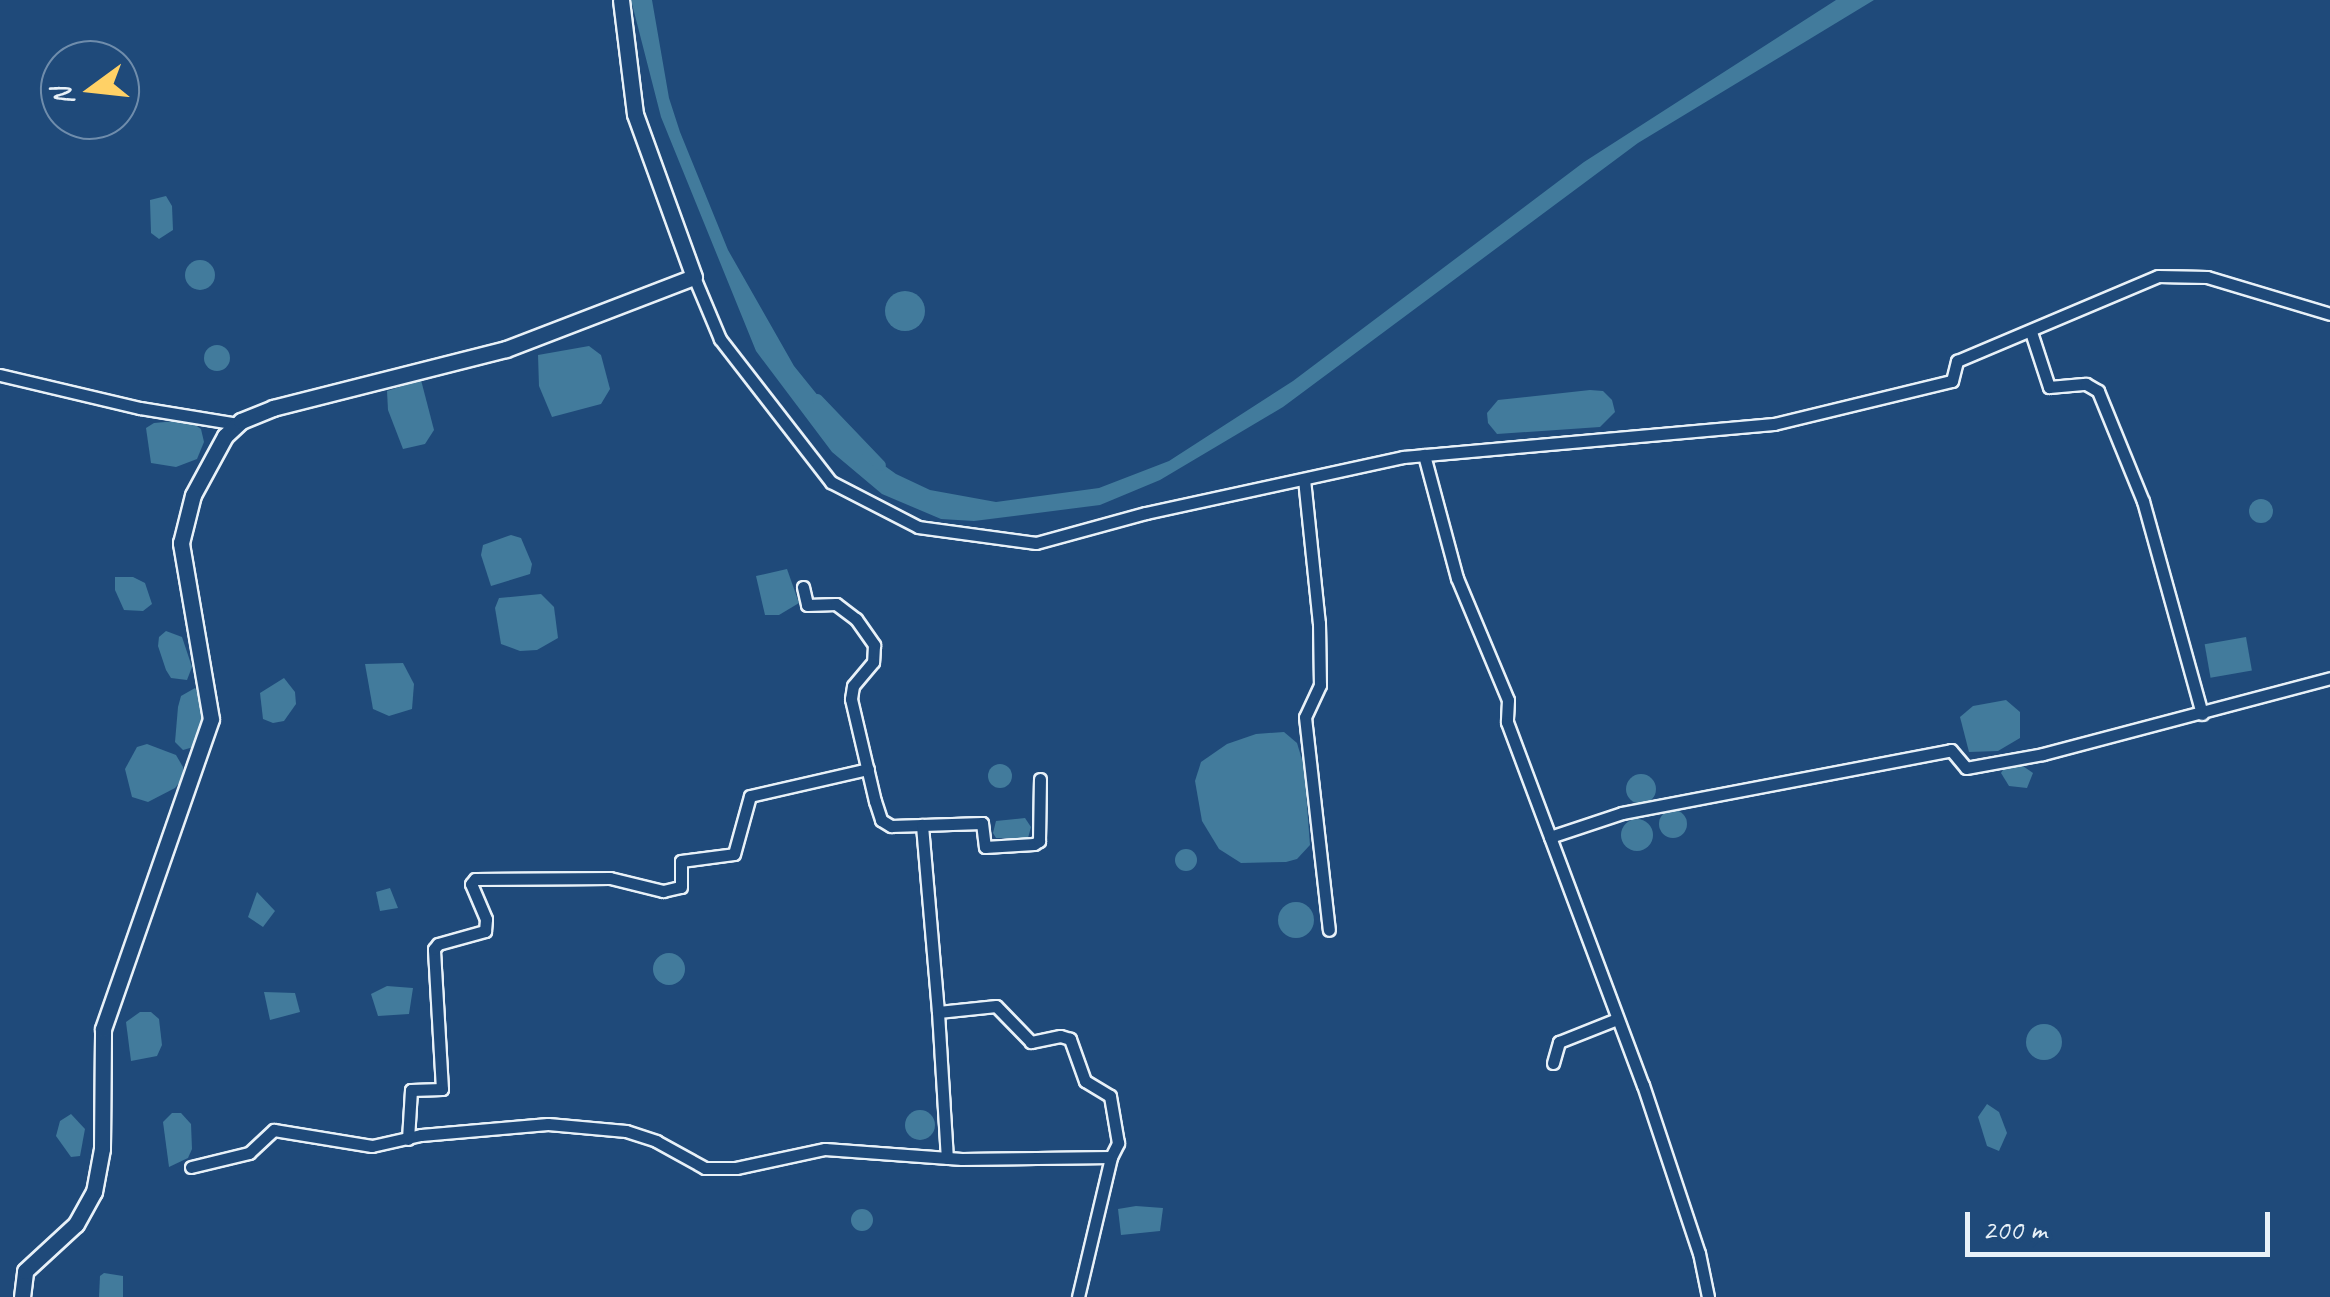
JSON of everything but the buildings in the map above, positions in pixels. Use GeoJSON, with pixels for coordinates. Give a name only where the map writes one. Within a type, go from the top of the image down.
{"type":"FeatureCollection","features":[{"type":"Feature","properties":{"kind":"main road"},"geometry":{"type":"LineString","coordinates":[[22,1297],[26,1271],[76,1224],[94,1192],[102,1149],[104,1029],[211,718],[181,543],[193,496],[226,436],[238,424],[310,396],[506,350],[694,277],[635,114],[621,0]]}},
{"type":"Feature","properties":{"kind":"street"},"geometry":{"type":"LineString","coordinates":[[694,277],[720,338],[831,482],[918,527],[1036,543],[1304,478],[1424,455],[1774,424],[1952,382],[1957,361],[2158,276],[2207,277],[2330,314]]}},
{"type":"Feature","properties":{"kind":"street"},"geometry":{"type":"LineString","coordinates":[[2032,332],[2049,388],[2086,384],[2098,391],[2142,501],[2202,714]]}},
{"type":"Feature","properties":{"kind":"street"},"geometry":{"type":"LineString","coordinates":[[0,374],[140,408],[238,424]]}},
{"type":"Feature","properties":{"kind":"street"},"geometry":{"type":"LineString","coordinates":[[1424,455],[1456,578],[1508,700],[1507,722],[1700,1253],[1708,1297]]}},
{"type":"Feature","properties":{"kind":"street"},"geometry":{"type":"LineString","coordinates":[[1304,478],[1320,685],[1305,717],[1329,930]]}},
{"type":"Feature","properties":{"kind":"street"},"geometry":{"type":"LineString","coordinates":[[803,587],[807,605],[836,604],[856,618],[874,646],[873,662],[854,686],[850,699],[881,820],[891,826],[982,823],[984,847],[1034,844],[1039,842],[1040,778]]}},
{"type":"Feature","properties":{"kind":"street"},"geometry":{"type":"LineString","coordinates":[[1550,837],[1622,813],[1950,750],[1966,768],[1981,766],[2202,714],[2330,678]]}},
{"type":"Feature","properties":{"kind":"street"},"geometry":{"type":"LineString","coordinates":[[408,1139],[411,1090],[442,1088],[434,949],[438,944],[485,932],[486,919],[471,884],[475,879],[610,878],[663,891],[682,886],[682,861],[734,854],[750,796],[868,769]]}},
{"type":"Feature","properties":{"kind":"street"},"geometry":{"type":"LineString","coordinates":[[922,825],[947,1158]]}},
{"type":"Feature","properties":{"kind":"street"},"geometry":{"type":"LineString","coordinates":[[938,1012],[996,1006],[1030,1042],[1060,1036],[1070,1039],[1085,1081],[1110,1096],[1118,1143],[1111,1157],[1078,1297]]}},
{"type":"Feature","properties":{"kind":"street"},"geometry":{"type":"LineString","coordinates":[[1552,1063],[1559,1042],[1617,1019]]}},
{"type":"Feature","properties":{"kind":"street"},"geometry":{"type":"LineString","coordinates":[[192,1167],[248,1153],[274,1130],[372,1146],[567,1124],[641,1136],[705,1168],[736,1168],[825,1149],[947,1158],[1060,1161],[1111,1157]]}},
{"type":"Feature","properties":{"kind":"water"},"geometry":{"type":"Polygon","coordinates":[[[631,0],[652,0],[669,98],[680,132],[728,250],[794,366],[861,449],[896,474],[930,490],[996,502],[1099,488],[1169,461],[1293,381],[1584,162],[1836,0],[1874,0],[1638,143],[1283,407],[1160,480],[1100,505],[974,521],[941,519],[882,494],[832,452],[756,351],[661,117],[631,0]]]}},
{"type":"Feature","properties":{"kind":"water"},"geometry":{"type":"Polygon","coordinates":[[[166,196],[172,206],[173,230],[159,239],[151,233],[150,200],[166,196]]]}},
{"type":"Feature","properties":{"kind":"water"},"geometry":{"type":"Polygon","coordinates":[[[200,260],[210,265],[215,275],[210,285],[200,290],[190,285],[185,275],[190,265],[200,260]]]}},
{"type":"Feature","properties":{"kind":"water"},"geometry":{"type":"Polygon","coordinates":[[[905,291],[919,297],[925,311],[919,325],[905,331],[891,325],[885,311],[891,297],[905,291]]]}},
{"type":"Feature","properties":{"kind":"water"},"geometry":{"type":"Polygon","coordinates":[[[217,345],[226,349],[230,358],[226,367],[217,371],[208,367],[204,358],[208,349],[217,345]]]}},
{"type":"Feature","properties":{"kind":"water"},"geometry":{"type":"Polygon","coordinates":[[[589,346],[601,355],[610,389],[601,404],[552,417],[539,386],[538,355],[589,346]]]}},
{"type":"Feature","properties":{"kind":"water"},"geometry":{"type":"Polygon","coordinates":[[[421,380],[434,430],[425,444],[403,449],[388,410],[387,391],[421,380]]]}},
{"type":"Feature","properties":{"kind":"water"},"geometry":{"type":"Polygon","coordinates":[[[1603,391],[1612,400],[1615,412],[1600,427],[1497,434],[1488,423],[1487,413],[1498,400],[1603,391]]]}},
{"type":"Feature","properties":{"kind":"water"},"geometry":{"type":"Polygon","coordinates":[[[188,420],[201,429],[204,442],[197,459],[176,467],[151,463],[146,428],[154,423],[188,420]]]}},
{"type":"Feature","properties":{"kind":"water"},"geometry":{"type":"Polygon","coordinates":[[[2261,499],[2273,511],[2261,523],[2249,511],[2261,499]]]}},
{"type":"Feature","properties":{"kind":"water"},"geometry":{"type":"Polygon","coordinates":[[[511,535],[521,538],[532,564],[530,574],[491,586],[481,555],[483,545],[511,535]]]}},
{"type":"Feature","properties":{"kind":"water"},"geometry":{"type":"Polygon","coordinates":[[[787,569],[799,603],[779,615],[765,615],[756,576],[787,569]]]}},
{"type":"Feature","properties":{"kind":"water"},"geometry":{"type":"Polygon","coordinates":[[[115,577],[133,577],[145,583],[152,604],[143,611],[124,610],[115,590],[115,577]]]}},
{"type":"Feature","properties":{"kind":"water"},"geometry":{"type":"Polygon","coordinates":[[[541,594],[554,607],[558,638],[537,650],[520,651],[501,644],[495,608],[499,598],[541,594]]]}},
{"type":"Feature","properties":{"kind":"water"},"geometry":{"type":"Polygon","coordinates":[[[166,631],[182,637],[192,667],[187,680],[171,678],[166,670],[158,646],[159,637],[166,631]]]}},
{"type":"Feature","properties":{"kind":"water"},"geometry":{"type":"Polygon","coordinates":[[[2246,637],[2252,670],[2211,678],[2205,644],[2246,637]]]}},
{"type":"Feature","properties":{"kind":"water"},"geometry":{"type":"Polygon","coordinates":[[[403,663],[414,684],[412,709],[389,716],[373,709],[365,664],[403,663]]]}},
{"type":"Feature","properties":{"kind":"water"},"geometry":{"type":"Polygon","coordinates":[[[284,678],[295,692],[296,704],[284,721],[273,723],[263,719],[260,693],[284,678]]]}},
{"type":"Feature","properties":{"kind":"water"},"geometry":{"type":"Polygon","coordinates":[[[195,688],[206,706],[197,746],[183,750],[175,742],[178,707],[181,696],[195,688]]]}},
{"type":"Feature","properties":{"kind":"water"},"geometry":{"type":"Polygon","coordinates":[[[2006,700],[2020,712],[2020,738],[1998,751],[1969,752],[1960,717],[1973,706],[2006,700]]]}},
{"type":"Feature","properties":{"kind":"water"},"geometry":{"type":"Polygon","coordinates":[[[1284,732],[1297,743],[1304,766],[1310,845],[1297,859],[1286,862],[1241,863],[1219,849],[1202,821],[1195,781],[1201,762],[1227,744],[1256,734],[1284,732]]]}},
{"type":"Feature","properties":{"kind":"water"},"geometry":{"type":"Polygon","coordinates":[[[147,744],[176,755],[183,767],[183,778],[175,788],[148,802],[132,797],[125,769],[137,747],[147,744]]]}},
{"type":"Feature","properties":{"kind":"water"},"geometry":{"type":"Polygon","coordinates":[[[1000,764],[1009,767],[1009,785],[1000,788],[991,785],[988,776],[991,767],[1000,764]]]}},
{"type":"Feature","properties":{"kind":"water"},"geometry":{"type":"Polygon","coordinates":[[[2020,764],[2033,773],[2027,788],[2009,786],[2001,773],[2006,765],[2020,764]]]}},
{"type":"Feature","properties":{"kind":"water"},"geometry":{"type":"Polygon","coordinates":[[[1641,774],[1655,783],[1656,789],[1647,803],[1641,804],[1627,795],[1626,789],[1635,775],[1641,774]]]}},
{"type":"Feature","properties":{"kind":"water"},"geometry":{"type":"Polygon","coordinates":[[[1673,810],[1683,814],[1687,824],[1683,834],[1673,838],[1663,834],[1659,824],[1663,814],[1673,810]]]}},
{"type":"Feature","properties":{"kind":"water"},"geometry":{"type":"Polygon","coordinates":[[[1025,818],[1031,827],[1028,838],[996,838],[993,833],[996,821],[1025,818]]]}},
{"type":"Feature","properties":{"kind":"water"},"geometry":{"type":"Polygon","coordinates":[[[1637,819],[1648,824],[1653,835],[1648,846],[1637,851],[1626,846],[1621,835],[1626,824],[1637,819]]]}},
{"type":"Feature","properties":{"kind":"water"},"geometry":{"type":"Polygon","coordinates":[[[1186,849],[1194,852],[1194,868],[1186,871],[1178,868],[1175,860],[1178,852],[1186,849]]]}},
{"type":"Feature","properties":{"kind":"water"},"geometry":{"type":"Polygon","coordinates":[[[390,888],[398,908],[380,911],[376,892],[390,888]]]}},
{"type":"Feature","properties":{"kind":"water"},"geometry":{"type":"Polygon","coordinates":[[[257,892],[275,911],[263,927],[248,917],[257,892]]]}},
{"type":"Feature","properties":{"kind":"water"},"geometry":{"type":"Polygon","coordinates":[[[1296,902],[1309,907],[1314,920],[1309,933],[1296,938],[1283,933],[1278,920],[1283,907],[1296,902]]]}},
{"type":"Feature","properties":{"kind":"water"},"geometry":{"type":"Polygon","coordinates":[[[669,953],[681,957],[685,969],[681,981],[669,985],[657,981],[653,969],[657,957],[669,953]]]}},
{"type":"Feature","properties":{"kind":"water"},"geometry":{"type":"Polygon","coordinates":[[[387,986],[413,988],[409,1014],[378,1016],[371,994],[387,986]]]}},
{"type":"Feature","properties":{"kind":"water"},"geometry":{"type":"Polygon","coordinates":[[[264,992],[295,993],[300,1012],[270,1020],[264,992]]]}},
{"type":"Feature","properties":{"kind":"water"},"geometry":{"type":"Polygon","coordinates":[[[140,1012],[151,1012],[159,1019],[162,1045],[157,1056],[131,1061],[126,1022],[140,1012]]]}},
{"type":"Feature","properties":{"kind":"water"},"geometry":{"type":"Polygon","coordinates":[[[2044,1024],[2056,1030],[2062,1042],[2056,1054],[2044,1060],[2032,1054],[2026,1042],[2032,1030],[2044,1024]]]}},
{"type":"Feature","properties":{"kind":"water"},"geometry":{"type":"Polygon","coordinates":[[[1987,1104],[1999,1112],[2007,1133],[1999,1151],[1987,1146],[1978,1117],[1987,1104]]]}},
{"type":"Feature","properties":{"kind":"water"},"geometry":{"type":"Polygon","coordinates":[[[920,1110],[934,1119],[935,1125],[926,1139],[920,1140],[906,1131],[905,1125],[914,1111],[920,1110]]]}},
{"type":"Feature","properties":{"kind":"water"},"geometry":{"type":"Polygon","coordinates":[[[172,1113],[181,1113],[191,1124],[192,1149],[188,1158],[169,1167],[163,1122],[172,1113]]]}},
{"type":"Feature","properties":{"kind":"water"},"geometry":{"type":"Polygon","coordinates":[[[71,1114],[85,1129],[80,1156],[71,1157],[56,1136],[60,1121],[71,1114]]]}},
{"type":"Feature","properties":{"kind":"water"},"geometry":{"type":"Polygon","coordinates":[[[1163,1208],[1160,1231],[1121,1235],[1118,1209],[1163,1208]]]}},
{"type":"Feature","properties":{"kind":"water"},"geometry":{"type":"Polygon","coordinates":[[[862,1209],[870,1212],[870,1228],[862,1231],[854,1228],[851,1220],[854,1212],[862,1209]]]}},
{"type":"Feature","properties":{"kind":"water"},"geometry":{"type":"Polygon","coordinates":[[[100,1276],[123,1276],[123,1297],[99,1297],[100,1276]]]}},
{"type":"Feature","properties":{"kind":"waterway"},"geometry":{"type":"LineString","coordinates":[[817,399],[880,465]]}}]}
